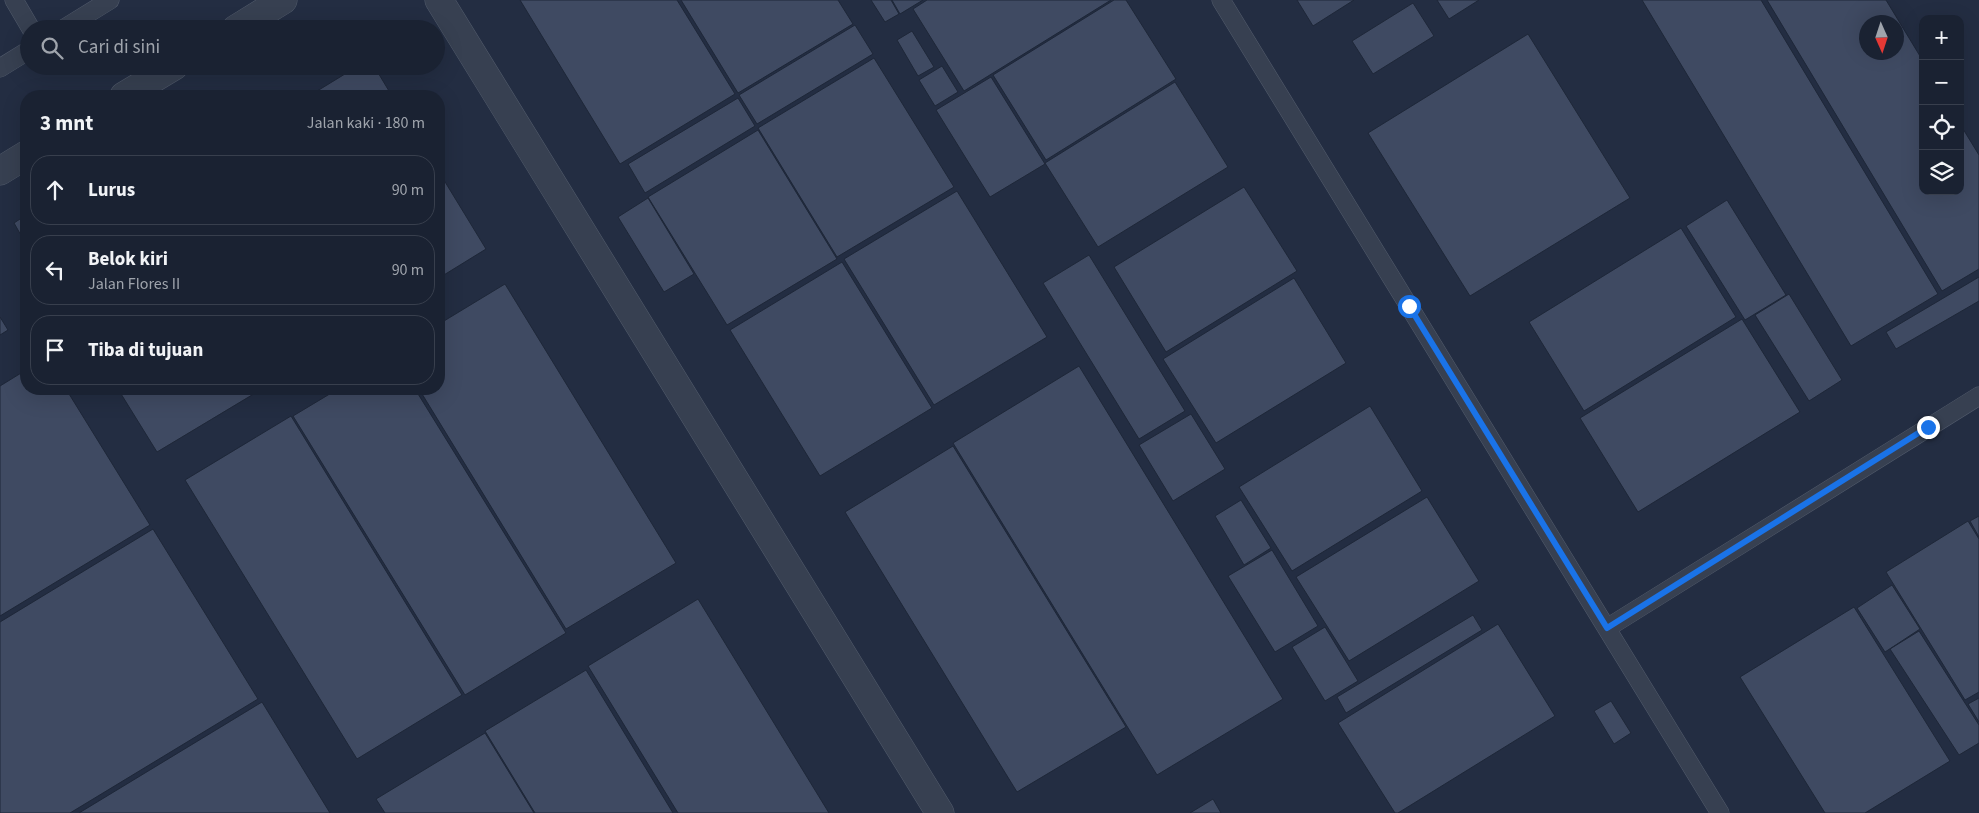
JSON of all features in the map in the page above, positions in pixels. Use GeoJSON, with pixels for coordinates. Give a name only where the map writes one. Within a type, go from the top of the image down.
{"type":"FeatureCollection","features":[{"type":"Feature","properties":{"kind":"street"},"geometry":{"type":"LineString","coordinates":[[251,20],[283,0]]}},
{"type":"Feature","properties":{"kind":"street"},"geometry":{"type":"LineString","coordinates":[[439,0],[940,813]]}},
{"type":"Feature","properties":{"kind":"street"},"geometry":{"type":"LineString","coordinates":[[134,90],[159,75]]}},
{"type":"Feature","properties":{"kind":"street"},"geometry":{"type":"LineString","coordinates":[[0,171],[20,159]]}},
{"type":"Feature","properties":{"kind":"lane"},"geometry":{"type":"LineString","coordinates":[[14,0],[26,20]]}},
{"type":"Feature","properties":{"kind":"lane"},"geometry":{"type":"LineString","coordinates":[[78,20],[110,0]]}},
{"type":"Feature","properties":{"kind":"lane"},"geometry":{"type":"LineString","coordinates":[[1221,0],[1720,813]]}},
{"type":"Feature","properties":{"kind":"lane"},"geometry":{"type":"LineString","coordinates":[[0,68],[20,56]]}},
{"type":"Feature","properties":{"kind":"lane"},"geometry":{"type":"LineString","coordinates":[[1607,628],[1979,396]]}},
{"type":"Feature","properties":{"kind":"building"},"geometry":{"type":"Polygon","coordinates":[[[520,0],[677,0],[735,94],[620,164],[520,0]]]}},
{"type":"Feature","properties":{"kind":"building"},"geometry":{"type":"Polygon","coordinates":[[[681,0],[838,0],[853,24],[738,93],[681,0]]]}},
{"type":"Feature","properties":{"kind":"building"},"geometry":{"type":"Polygon","coordinates":[[[871,0],[891,0],[899,14],[885,22],[871,0]]]}},
{"type":"Feature","properties":{"kind":"building"},"geometry":{"type":"Polygon","coordinates":[[[892,0],[923,0],[900,14],[892,0]]]}},
{"type":"Feature","properties":{"kind":"building"},"geometry":{"type":"Polygon","coordinates":[[[927,0],[1111,0],[964,91],[913,9],[927,0]]]}},
{"type":"Feature","properties":{"kind":"building"},"geometry":{"type":"Polygon","coordinates":[[[1114,0],[1126,0],[1176,79],[1046,160],[993,75],[1114,0]]]}},
{"type":"Feature","properties":{"kind":"building"},"geometry":{"type":"Polygon","coordinates":[[[1297,0],[1354,0],[1313,26],[1297,0]]]}},
{"type":"Feature","properties":{"kind":"building"},"geometry":{"type":"Polygon","coordinates":[[[1437,0],[1479,0],[1449,19],[1437,0]]]}},
{"type":"Feature","properties":{"kind":"building"},"geometry":{"type":"Polygon","coordinates":[[[1642,0],[1761,0],[1938,294],[1851,346],[1642,0]]]}},
{"type":"Feature","properties":{"kind":"building"},"geometry":{"type":"Polygon","coordinates":[[[1767,0],[1886,0],[1895,15],[1859,15],[1859,60],[1904,60],[1904,30],[1919,54],[1919,195],[1964,195],[1964,131],[1979,155],[1979,269],[1942,291],[1767,0]]]}},
{"type":"Feature","properties":{"kind":"building"},"geometry":{"type":"Polygon","coordinates":[[[1413,3],[1434,36],[1373,74],[1352,41],[1413,3]]]}},
{"type":"Feature","properties":{"kind":"building"},"geometry":{"type":"Polygon","coordinates":[[[855,25],[873,54],[757,124],[739,95],[855,25]]]}},
{"type":"Feature","properties":{"kind":"building"},"geometry":{"type":"Polygon","coordinates":[[[912,31],[934,67],[918,76],[897,40],[912,31]]]}},
{"type":"Feature","properties":{"kind":"building"},"geometry":{"type":"Polygon","coordinates":[[[1528,34],[1630,198],[1470,296],[1368,133],[1528,34]]]}},
{"type":"Feature","properties":{"kind":"building"},"geometry":{"type":"Polygon","coordinates":[[[874,58],[954,187],[837,257],[758,128],[874,58]]]}},
{"type":"Feature","properties":{"kind":"building"},"geometry":{"type":"Polygon","coordinates":[[[942,66],[958,92],[935,106],[919,80],[942,66]]]}},
{"type":"Feature","properties":{"kind":"building"},"geometry":{"type":"Polygon","coordinates":[[[343,75],[379,75],[388,90],[319,90],[343,75]]]}},
{"type":"Feature","properties":{"kind":"building"},"geometry":{"type":"Polygon","coordinates":[[[991,77],[1045,164],[990,197],[936,110],[991,77]]]}},
{"type":"Feature","properties":{"kind":"building"},"geometry":{"type":"Polygon","coordinates":[[[1175,82],[1228,167],[1098,247],[1045,163],[1175,82]]]}},
{"type":"Feature","properties":{"kind":"building"},"geometry":{"type":"Polygon","coordinates":[[[738,98],[755,126],[645,193],[628,164],[738,98]]]}},
{"type":"Feature","properties":{"kind":"building"},"geometry":{"type":"Polygon","coordinates":[[[758,130],[837,259],[727,325],[648,197],[758,130]]]}},
{"type":"Feature","properties":{"kind":"building"},"geometry":{"type":"Polygon","coordinates":[[[445,182],[486,249],[445,274],[445,182]]]}},
{"type":"Feature","properties":{"kind":"building"},"geometry":{"type":"Polygon","coordinates":[[[1244,187],[1297,271],[1166,352],[1114,267],[1244,187]]]}},
{"type":"Feature","properties":{"kind":"building"},"geometry":{"type":"Polygon","coordinates":[[[957,191],[1047,337],[934,405],[844,259],[957,191]]]}},
{"type":"Feature","properties":{"kind":"building"},"geometry":{"type":"Polygon","coordinates":[[[648,198],[694,274],[664,292],[618,217],[648,198]]]}},
{"type":"Feature","properties":{"kind":"building"},"geometry":{"type":"Polygon","coordinates":[[[1727,200],[1786,295],[1745,320],[1686,226],[1727,200]]]}},
{"type":"Feature","properties":{"kind":"building"},"geometry":{"type":"Polygon","coordinates":[[[20,219],[20,234],[14,223],[20,219]]]}},
{"type":"Feature","properties":{"kind":"building"},"geometry":{"type":"Polygon","coordinates":[[[1681,228],[1736,317],[1584,411],[1529,322],[1681,228]]]}},
{"type":"Feature","properties":{"kind":"building"},"geometry":{"type":"Polygon","coordinates":[[[1089,255],[1185,411],[1139,439],[1043,283],[1089,255]]]}},
{"type":"Feature","properties":{"kind":"building"},"geometry":{"type":"Polygon","coordinates":[[[842,262],[932,408],[820,476],[730,330],[842,262]]]}},
{"type":"Feature","properties":{"kind":"building"},"geometry":{"type":"Polygon","coordinates":[[[1979,277],[1979,301],[1896,349],[1886,332],[1979,277]]]}},
{"type":"Feature","properties":{"kind":"building"},"geometry":{"type":"Polygon","coordinates":[[[1294,278],[1346,363],[1216,443],[1163,359],[1294,278]]]}},
{"type":"Feature","properties":{"kind":"building"},"geometry":{"type":"Polygon","coordinates":[[[505,284],[676,563],[566,629],[423,395],[445,395],[445,320],[505,284]]]}},
{"type":"Feature","properties":{"kind":"building"},"geometry":{"type":"Polygon","coordinates":[[[1789,294],[1842,380],[1809,401],[1755,315],[1789,294]]]}},
{"type":"Feature","properties":{"kind":"building"},"geometry":{"type":"Polygon","coordinates":[[[0,317],[8,330],[0,335],[0,317]]]}},
{"type":"Feature","properties":{"kind":"building"},"geometry":{"type":"Polygon","coordinates":[[[1742,319],[1800,412],[1638,512],[1580,418],[1742,319]]]}},
{"type":"Feature","properties":{"kind":"building"},"geometry":{"type":"Polygon","coordinates":[[[1079,366],[1283,699],[1157,775],[953,443],[1079,366]]]}},
{"type":"Feature","properties":{"kind":"building"},"geometry":{"type":"Polygon","coordinates":[[[20,374],[20,395],[70,395],[150,525],[0,616],[0,386],[20,374]]]}},
{"type":"Feature","properties":{"kind":"building"},"geometry":{"type":"Polygon","coordinates":[[[122,395],[252,395],[157,452],[122,395]]]}},
{"type":"Feature","properties":{"kind":"building"},"geometry":{"type":"Polygon","coordinates":[[[328,395],[419,395],[566,633],[465,695],[293,416],[328,395]]]}},
{"type":"Feature","properties":{"kind":"building"},"geometry":{"type":"Polygon","coordinates":[[[1370,406],[1422,491],[1292,571],[1239,487],[1370,406]]]}},
{"type":"Feature","properties":{"kind":"building"},"geometry":{"type":"Polygon","coordinates":[[[1191,414],[1225,469],[1173,501],[1139,445],[1191,414]]]}},
{"type":"Feature","properties":{"kind":"building"},"geometry":{"type":"Polygon","coordinates":[[[291,416],[462,695],[357,759],[185,480],[291,416]]]}},
{"type":"Feature","properties":{"kind":"building"},"geometry":{"type":"Polygon","coordinates":[[[953,446],[1126,727],[1017,792],[845,512],[953,446]]]}},
{"type":"Feature","properties":{"kind":"building"},"geometry":{"type":"Polygon","coordinates":[[[1427,497],[1479,581],[1349,661],[1296,577],[1427,497]]]}},
{"type":"Feature","properties":{"kind":"building"},"geometry":{"type":"Polygon","coordinates":[[[1241,500],[1271,548],[1244,565],[1215,516],[1241,500]]]}},
{"type":"Feature","properties":{"kind":"building"},"geometry":{"type":"Polygon","coordinates":[[[1979,516],[1979,537],[1970,521],[1979,516]]]}},
{"type":"Feature","properties":{"kind":"building"},"geometry":{"type":"Polygon","coordinates":[[[1968,521],[1979,539],[1979,692],[1965,700],[1886,572],[1968,521]]]}},
{"type":"Feature","properties":{"kind":"building"},"geometry":{"type":"Polygon","coordinates":[[[153,529],[258,699],[70,813],[0,813],[0,622],[153,529]]]}},
{"type":"Feature","properties":{"kind":"building"},"geometry":{"type":"Polygon","coordinates":[[[1272,550],[1318,626],[1275,652],[1228,576],[1272,550]]]}},
{"type":"Feature","properties":{"kind":"building"},"geometry":{"type":"Polygon","coordinates":[[[1892,585],[1920,629],[1885,652],[1857,608],[1892,585]]]}},
{"type":"Feature","properties":{"kind":"building"},"geometry":{"type":"Polygon","coordinates":[[[698,599],[829,813],[678,813],[588,666],[698,599]]]}},
{"type":"Feature","properties":{"kind":"building"},"geometry":{"type":"Polygon","coordinates":[[[1854,607],[1950,761],[1865,813],[1825,813],[1740,677],[1854,607]]]}},
{"type":"Feature","properties":{"kind":"building"},"geometry":{"type":"Polygon","coordinates":[[[1473,615],[1482,630],[1346,713],[1337,697],[1473,615]]]}},
{"type":"Feature","properties":{"kind":"building"},"geometry":{"type":"Polygon","coordinates":[[[1498,624],[1555,716],[1398,813],[1395,813],[1338,723],[1498,624]]]}},
{"type":"Feature","properties":{"kind":"building"},"geometry":{"type":"Polygon","coordinates":[[[1325,627],[1358,681],[1325,701],[1292,647],[1325,627]]]}},
{"type":"Feature","properties":{"kind":"building"},"geometry":{"type":"Polygon","coordinates":[[[1919,631],[1979,725],[1979,743],[1959,755],[1890,649],[1919,631]]]}},
{"type":"Feature","properties":{"kind":"building"},"geometry":{"type":"Polygon","coordinates":[[[586,670],[673,813],[535,813],[485,731],[586,670]]]}},
{"type":"Feature","properties":{"kind":"building"},"geometry":{"type":"Polygon","coordinates":[[[1979,698],[1979,722],[1968,704],[1979,698]]]}},
{"type":"Feature","properties":{"kind":"building"},"geometry":{"type":"Polygon","coordinates":[[[1611,701],[1631,733],[1614,744],[1594,711],[1611,701]]]}},
{"type":"Feature","properties":{"kind":"building"},"geometry":{"type":"Polygon","coordinates":[[[262,702],[330,813],[79,813],[262,702]]]}},
{"type":"Feature","properties":{"kind":"building"},"geometry":{"type":"Polygon","coordinates":[[[485,733],[534,813],[385,813],[376,799],[485,733]]]}},
{"type":"Feature","properties":{"kind":"building"},"geometry":{"type":"Polygon","coordinates":[[[1213,799],[1221,813],[1190,813],[1213,799]]]}},
{"type":"Feature","properties":{"kind":"route"},"geometry":{"type":"LineString","coordinates":[[1409,306],[1607,628],[1928,427]]}}]}
